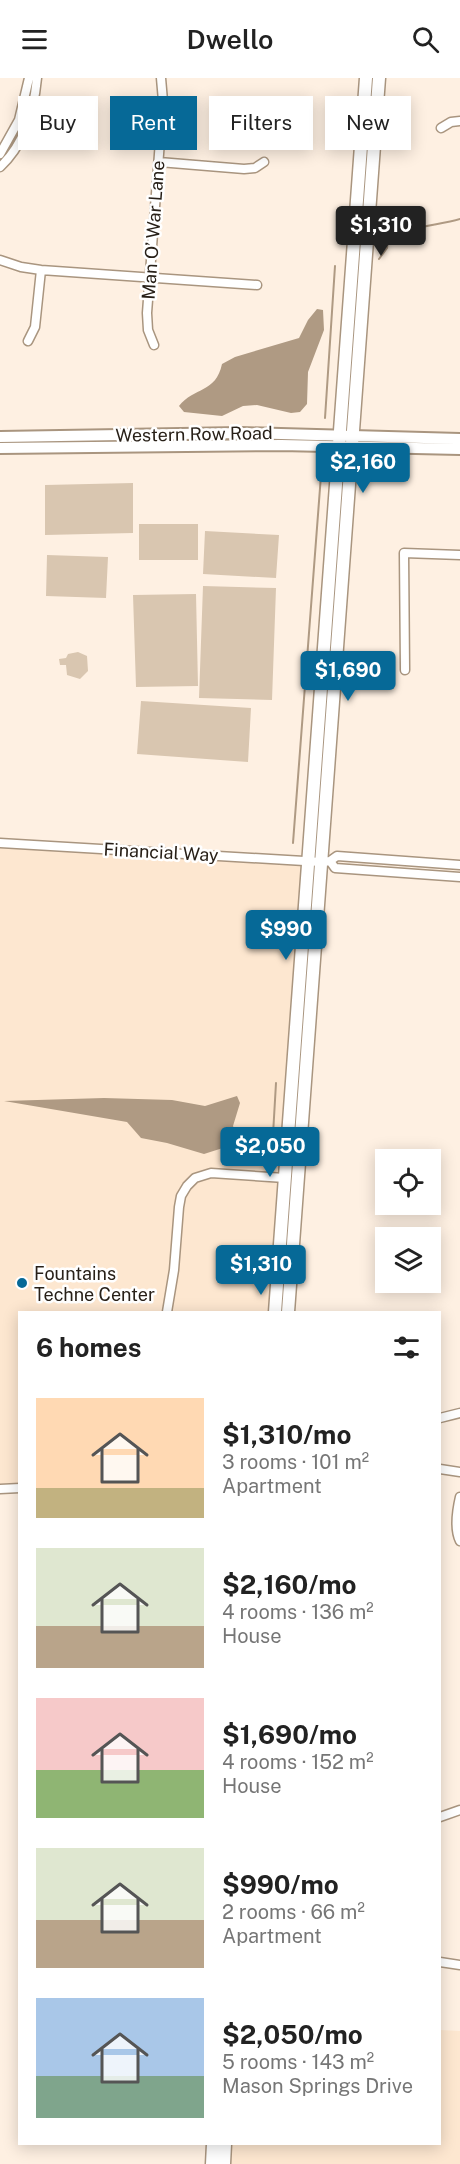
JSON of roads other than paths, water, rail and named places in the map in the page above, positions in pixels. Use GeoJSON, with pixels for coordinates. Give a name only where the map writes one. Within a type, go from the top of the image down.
{"type":"FeatureCollection","features":[{"type":"Feature","properties":{"kind":"main road"},"geometry":{"type":"LineString","coordinates":[[288,1311],[320,861],[366,78]]}},
{"type":"Feature","properties":{"kind":"main road"},"geometry":{"type":"LineString","coordinates":[[346,440],[379,78]]}},
{"type":"Feature","properties":{"kind":"main road"},"geometry":{"type":"LineString","coordinates":[[275,1311],[285,1178],[320,861]]}},
{"type":"Feature","properties":{"kind":"main road"},"geometry":{"type":"LineString","coordinates":[[212,2164],[213,2145]]}},
{"type":"Feature","properties":{"kind":"main road"},"geometry":{"type":"LineString","coordinates":[[224,2164],[225,2145]]}},
{"type":"Feature","properties":{"kind":"street"},"geometry":{"type":"LineString","coordinates":[[0,154],[19,120],[29,78]]}},
{"type":"Feature","properties":{"kind":"street"},"geometry":{"type":"LineString","coordinates":[[0,167],[13,151],[28,122],[37,78]]}},
{"type":"Feature","properties":{"kind":"street","name":"Man O’ War Lane"},"geometry":{"type":"LineString","coordinates":[[154,345],[147,324],[163,101],[161,78]]}},
{"type":"Feature","properties":{"kind":"street"},"geometry":{"type":"LineString","coordinates":[[441,128],[451,122],[460,121]]}},
{"type":"Feature","properties":{"kind":"street"},"geometry":{"type":"LineString","coordinates":[[159,162],[244,169],[255,168],[264,162]]}},
{"type":"Feature","properties":{"kind":"street"},"geometry":{"type":"LineString","coordinates":[[0,260],[21,267],[41,270],[256,285]]}},
{"type":"Feature","properties":{"kind":"street"},"geometry":{"type":"LineString","coordinates":[[28,341],[35,327],[41,270]]}},
{"type":"Feature","properties":{"kind":"street","name":"Western Row Road"},"geometry":{"type":"LineString","coordinates":[[0,437],[241,433],[460,449]]}},
{"type":"Feature","properties":{"kind":"street","name":"Western Row Road"},"geometry":{"type":"LineString","coordinates":[[0,448],[460,439]]}},
{"type":"Feature","properties":{"kind":"street"},"geometry":{"type":"LineString","coordinates":[[405,670],[404,553],[460,555]]}},
{"type":"Feature","properties":{"kind":"street","name":"Financial Way"},"geometry":{"type":"LineString","coordinates":[[0,843],[320,861]]}},
{"type":"Feature","properties":{"kind":"street"},"geometry":{"type":"LineString","coordinates":[[320,861],[337,856],[460,865]]}},
{"type":"Feature","properties":{"kind":"street"},"geometry":{"type":"LineString","coordinates":[[320,861],[334,868],[460,877]]}},
{"type":"Feature","properties":{"kind":"street"},"geometry":{"type":"LineString","coordinates":[[167,1311],[174,1270],[179,1207],[186,1186],[195,1178],[211,1173],[285,1178]]}},
{"type":"Feature","properties":{"kind":"street"},"geometry":{"type":"LineString","coordinates":[[441,1418],[460,1413]]}},
{"type":"Feature","properties":{"kind":"street"},"geometry":{"type":"LineString","coordinates":[[441,1469],[460,1472]]}},
{"type":"Feature","properties":{"kind":"street"},"geometry":{"type":"LineString","coordinates":[[0,1489],[18,1488]]}},
{"type":"Feature","properties":{"kind":"street"},"geometry":{"type":"LineString","coordinates":[[460,1497],[457,1523],[457,1535],[460,1541]]}},
{"type":"Feature","properties":{"kind":"street"},"geometry":{"type":"LineString","coordinates":[[441,1816],[460,1810]]}},
{"type":"Feature","properties":{"kind":"street"},"geometry":{"type":"LineString","coordinates":[[441,1962],[460,1965]]}},
{"type":"Feature","properties":{"kind":"waterway"},"geometry":{"type":"LineString","coordinates":[[379,259],[387,248],[388,241],[404,232],[460,219]]}},
{"type":"Feature","properties":{"kind":"waterway"},"geometry":{"type":"LineString","coordinates":[[325,418],[335,266]]}},
{"type":"Feature","properties":{"kind":"waterway"},"geometry":{"type":"LineString","coordinates":[[293,843],[322,462]]}},
{"type":"Feature","properties":{"kind":"waterway"},"geometry":{"type":"LineString","coordinates":[[271,1169],[276,1083]]}},
{"type":"Feature","properties":{"kind":"place","name":"Fountains Techne Center"},"geometry":{"type":"Point","coordinates":[22,1283]}}]}
